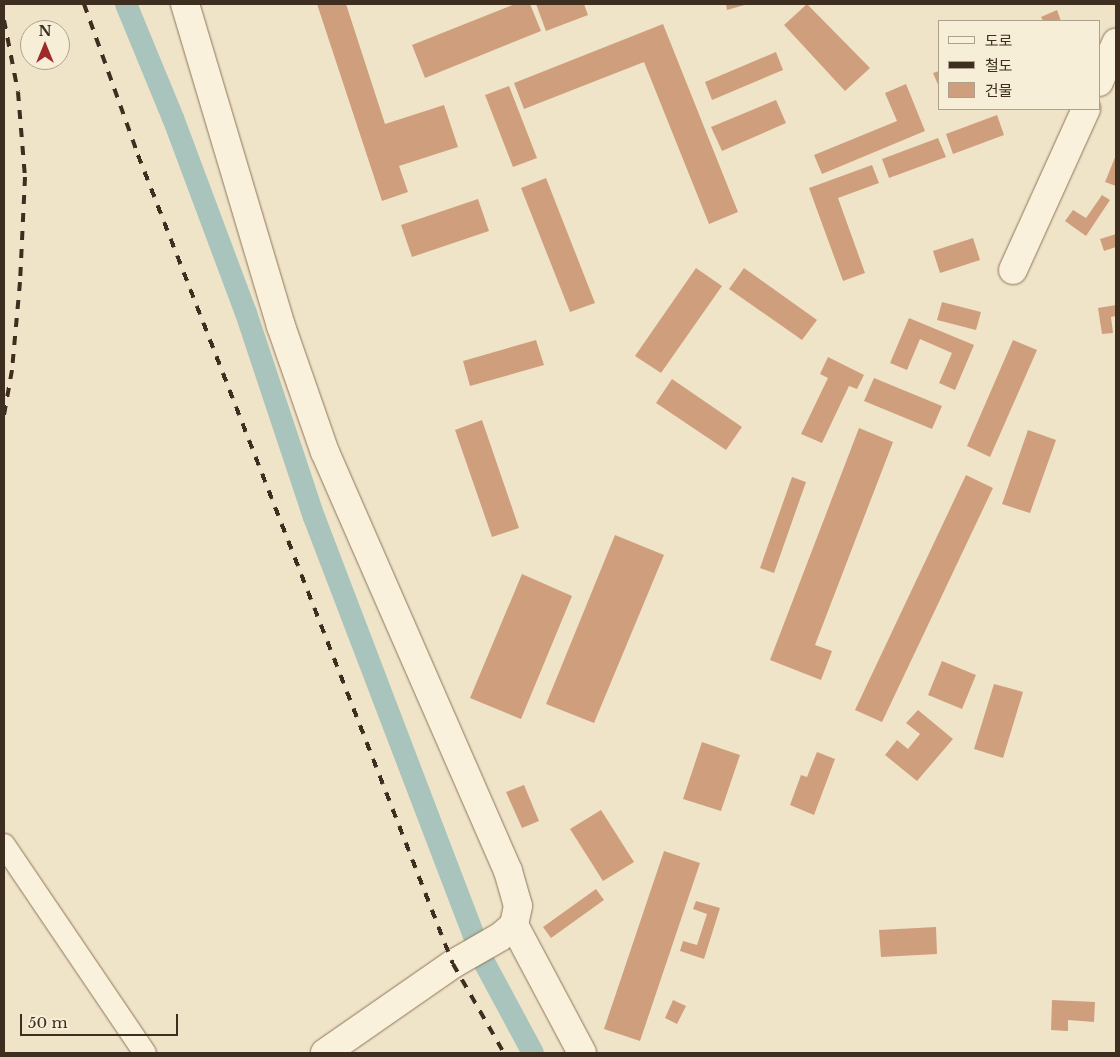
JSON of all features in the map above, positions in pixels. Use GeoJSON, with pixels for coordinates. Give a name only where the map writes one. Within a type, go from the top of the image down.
{"type":"FeatureCollection","features":[{"type":"Feature","properties":{"kind":"street"},"geometry":{"type":"LineString","coordinates":[[185,4],[281,326],[325,452],[508,871],[518,906],[514,925],[500,937],[453,964],[325,1053]]}},
{"type":"Feature","properties":{"kind":"street"},"geometry":{"type":"LineString","coordinates":[[1100,80],[1116,44]]}},
{"type":"Feature","properties":{"kind":"street"},"geometry":{"type":"LineString","coordinates":[[1013,270],[1086,110]]}},
{"type":"Feature","properties":{"kind":"street"},"geometry":{"type":"LineString","coordinates":[[4,845],[145,1053]]}},
{"type":"Feature","properties":{"kind":"street"},"geometry":{"type":"LineString","coordinates":[[514,925],[582,1053]]}},
{"type":"Feature","properties":{"kind":"building"},"geometry":{"type":"Polygon","coordinates":[[[317,4],[346,4],[385,124],[444,105],[458,147],[399,166],[408,192],[382,201],[317,4]]]}},
{"type":"Feature","properties":{"kind":"building"},"geometry":{"type":"Polygon","coordinates":[[[515,4],[530,4],[541,31],[425,78],[412,45],[515,4]]]}},
{"type":"Feature","properties":{"kind":"building"},"geometry":{"type":"Polygon","coordinates":[[[536,4],[584,4],[588,15],[546,31],[536,4]]]}},
{"type":"Feature","properties":{"kind":"building"},"geometry":{"type":"Polygon","coordinates":[[[726,4],[748,4],[727,10],[726,4]]]}},
{"type":"Feature","properties":{"kind":"building"},"geometry":{"type":"Polygon","coordinates":[[[807,4],[870,68],[845,91],[784,25],[807,4]]]}},
{"type":"Feature","properties":{"kind":"building"},"geometry":{"type":"Polygon","coordinates":[[[1057,10],[1061,20],[1042,20],[1041,17],[1057,10]]]}},
{"type":"Feature","properties":{"kind":"building"},"geometry":{"type":"Polygon","coordinates":[[[663,24],[738,212],[709,224],[644,62],[524,109],[514,83],[663,24]]]}},
{"type":"Feature","properties":{"kind":"building"},"geometry":{"type":"Polygon","coordinates":[[[776,52],[783,70],[712,100],[705,82],[776,52]]]}},
{"type":"Feature","properties":{"kind":"building"},"geometry":{"type":"Polygon","coordinates":[[[938,71],[938,85],[933,73],[938,71]]]}},
{"type":"Feature","properties":{"kind":"building"},"geometry":{"type":"Polygon","coordinates":[[[906,84],[925,131],[822,174],[814,155],[897,121],[885,93],[906,84]]]}},
{"type":"Feature","properties":{"kind":"building"},"geometry":{"type":"Polygon","coordinates":[[[509,86],[537,158],[513,167],[485,95],[509,86]]]}},
{"type":"Feature","properties":{"kind":"building"},"geometry":{"type":"Polygon","coordinates":[[[776,100],[786,123],[722,151],[711,127],[776,100]]]}},
{"type":"Feature","properties":{"kind":"building"},"geometry":{"type":"Polygon","coordinates":[[[997,115],[1004,135],[953,154],[946,134],[997,115]]]}},
{"type":"Feature","properties":{"kind":"building"},"geometry":{"type":"Polygon","coordinates":[[[938,138],[946,157],[889,178],[882,159],[938,138]]]}},
{"type":"Feature","properties":{"kind":"building"},"geometry":{"type":"Polygon","coordinates":[[[1116,155],[1116,186],[1105,182],[1116,155]]]}},
{"type":"Feature","properties":{"kind":"building"},"geometry":{"type":"Polygon","coordinates":[[[872,165],[879,183],[838,198],[865,273],[843,281],[809,188],[872,165]]]}},
{"type":"Feature","properties":{"kind":"building"},"geometry":{"type":"Polygon","coordinates":[[[546,178],[595,303],[570,312],[521,188],[546,178]]]}},
{"type":"Feature","properties":{"kind":"building"},"geometry":{"type":"Polygon","coordinates":[[[1102,195],[1110,200],[1086,236],[1065,221],[1073,210],[1086,218],[1102,195]]]}},
{"type":"Feature","properties":{"kind":"building"},"geometry":{"type":"Polygon","coordinates":[[[478,199],[489,231],[412,257],[401,225],[478,199]]]}},
{"type":"Feature","properties":{"kind":"building"},"geometry":{"type":"Polygon","coordinates":[[[1116,234],[1116,247],[1104,251],[1100,239],[1116,234]]]}},
{"type":"Feature","properties":{"kind":"building"},"geometry":{"type":"Polygon","coordinates":[[[973,238],[980,260],[940,273],[933,251],[973,238]]]}},
{"type":"Feature","properties":{"kind":"building"},"geometry":{"type":"Polygon","coordinates":[[[696,268],[722,286],[661,373],[635,356],[696,268]]]}},
{"type":"Feature","properties":{"kind":"building"},"geometry":{"type":"Polygon","coordinates":[[[744,268],[817,320],[802,340],[729,289],[744,268]]]}},
{"type":"Feature","properties":{"kind":"building"},"geometry":{"type":"Polygon","coordinates":[[[942,302],[981,312],[976,330],[937,320],[942,302]]]}},
{"type":"Feature","properties":{"kind":"building"},"geometry":{"type":"Polygon","coordinates":[[[1116,305],[1116,316],[1111,317],[1113,333],[1102,334],[1098,308],[1116,305]]]}},
{"type":"Feature","properties":{"kind":"building"},"geometry":{"type":"Polygon","coordinates":[[[909,318],[974,345],[955,390],[939,383],[952,353],[920,339],[907,370],[890,363],[909,318]]]}},
{"type":"Feature","properties":{"kind":"building"},"geometry":{"type":"Polygon","coordinates":[[[536,340],[544,365],[470,386],[463,361],[536,340]]]}},
{"type":"Feature","properties":{"kind":"building"},"geometry":{"type":"Polygon","coordinates":[[[1013,340],[1037,350],[990,457],[967,446],[1013,340]]]}},
{"type":"Feature","properties":{"kind":"building"},"geometry":{"type":"Polygon","coordinates":[[[828,357],[864,375],[857,389],[849,386],[822,443],[801,434],[828,378],[820,374],[828,357]]]}},
{"type":"Feature","properties":{"kind":"building"},"geometry":{"type":"Polygon","coordinates":[[[874,378],[942,406],[932,429],[864,401],[874,378]]]}},
{"type":"Feature","properties":{"kind":"building"},"geometry":{"type":"Polygon","coordinates":[[[672,379],[742,427],[726,450],[656,403],[672,379]]]}},
{"type":"Feature","properties":{"kind":"building"},"geometry":{"type":"Polygon","coordinates":[[[482,420],[519,528],[492,537],[455,430],[482,420]]]}},
{"type":"Feature","properties":{"kind":"building"},"geometry":{"type":"Polygon","coordinates":[[[859,428],[893,442],[815,645],[832,651],[821,680],[770,660],[859,428]]]}},
{"type":"Feature","properties":{"kind":"building"},"geometry":{"type":"Polygon","coordinates":[[[1028,430],[1056,440],[1030,513],[1002,504],[1028,430]]]}},
{"type":"Feature","properties":{"kind":"building"},"geometry":{"type":"Polygon","coordinates":[[[966,475],[993,488],[882,722],[855,710],[966,475]]]}},
{"type":"Feature","properties":{"kind":"building"},"geometry":{"type":"Polygon","coordinates":[[[792,477],[806,482],[774,573],[760,568],[792,477]]]}},
{"type":"Feature","properties":{"kind":"building"},"geometry":{"type":"Polygon","coordinates":[[[615,535],[664,555],[594,723],[546,704],[615,535]]]}},
{"type":"Feature","properties":{"kind":"building"},"geometry":{"type":"Polygon","coordinates":[[[522,574],[572,596],[521,719],[470,698],[522,574]]]}},
{"type":"Feature","properties":{"kind":"building"},"geometry":{"type":"Polygon","coordinates":[[[942,661],[976,675],[962,709],[928,695],[942,661]]]}},
{"type":"Feature","properties":{"kind":"building"},"geometry":{"type":"Polygon","coordinates":[[[994,684],[1023,692],[1003,758],[974,749],[994,684]]]}},
{"type":"Feature","properties":{"kind":"building"},"geometry":{"type":"Polygon","coordinates":[[[918,710],[953,739],[917,781],[885,755],[897,740],[908,749],[920,734],[906,723],[918,710]]]}},
{"type":"Feature","properties":{"kind":"building"},"geometry":{"type":"Polygon","coordinates":[[[702,742],[740,755],[721,811],[683,799],[702,742]]]}},
{"type":"Feature","properties":{"kind":"building"},"geometry":{"type":"Polygon","coordinates":[[[817,752],[835,759],[814,815],[790,805],[801,775],[807,777],[817,752]]]}},
{"type":"Feature","properties":{"kind":"building"},"geometry":{"type":"Polygon","coordinates":[[[524,785],[539,821],[522,828],[506,792],[524,785]]]}},
{"type":"Feature","properties":{"kind":"building"},"geometry":{"type":"Polygon","coordinates":[[[601,810],[634,862],[603,881],[570,829],[601,810]]]}},
{"type":"Feature","properties":{"kind":"building"},"geometry":{"type":"Polygon","coordinates":[[[664,851],[700,863],[640,1041],[604,1029],[664,851]]]}},
{"type":"Feature","properties":{"kind":"building"},"geometry":{"type":"Polygon","coordinates":[[[596,889],[604,900],[551,938],[543,927],[596,889]]]}},
{"type":"Feature","properties":{"kind":"building"},"geometry":{"type":"Polygon","coordinates":[[[696,901],[720,908],[704,959],[680,951],[683,941],[697,945],[707,914],[693,909],[696,901]]]}},
{"type":"Feature","properties":{"kind":"building"},"geometry":{"type":"Polygon","coordinates":[[[936,927],[937,954],[881,957],[879,930],[936,927]]]}},
{"type":"Feature","properties":{"kind":"building"},"geometry":{"type":"Polygon","coordinates":[[[673,1000],[686,1006],[677,1024],[665,1018],[673,1000]]]}},
{"type":"Feature","properties":{"kind":"building"},"geometry":{"type":"Polygon","coordinates":[[[1052,1000],[1095,1002],[1094,1022],[1068,1020],[1068,1031],[1051,1030],[1052,1000]]]}},
{"type":"Feature","properties":{"kind":"waterway"},"geometry":{"type":"LineString","coordinates":[[126,4],[173,118],[246,313],[314,517],[475,939]]}},
{"type":"Feature","properties":{"kind":"waterway"},"geometry":{"type":"LineString","coordinates":[[484,962],[533,1053]]}},
{"type":"Feature","properties":{"kind":"railway"},"geometry":{"type":"LineString","coordinates":[[84,4],[138,155],[453,964],[504,1053]]}},
{"type":"Feature","properties":{"kind":"railway"},"geometry":{"type":"LineString","coordinates":[[4,20],[18,92],[25,177],[20,282],[12,370],[4,415]]}}]}
